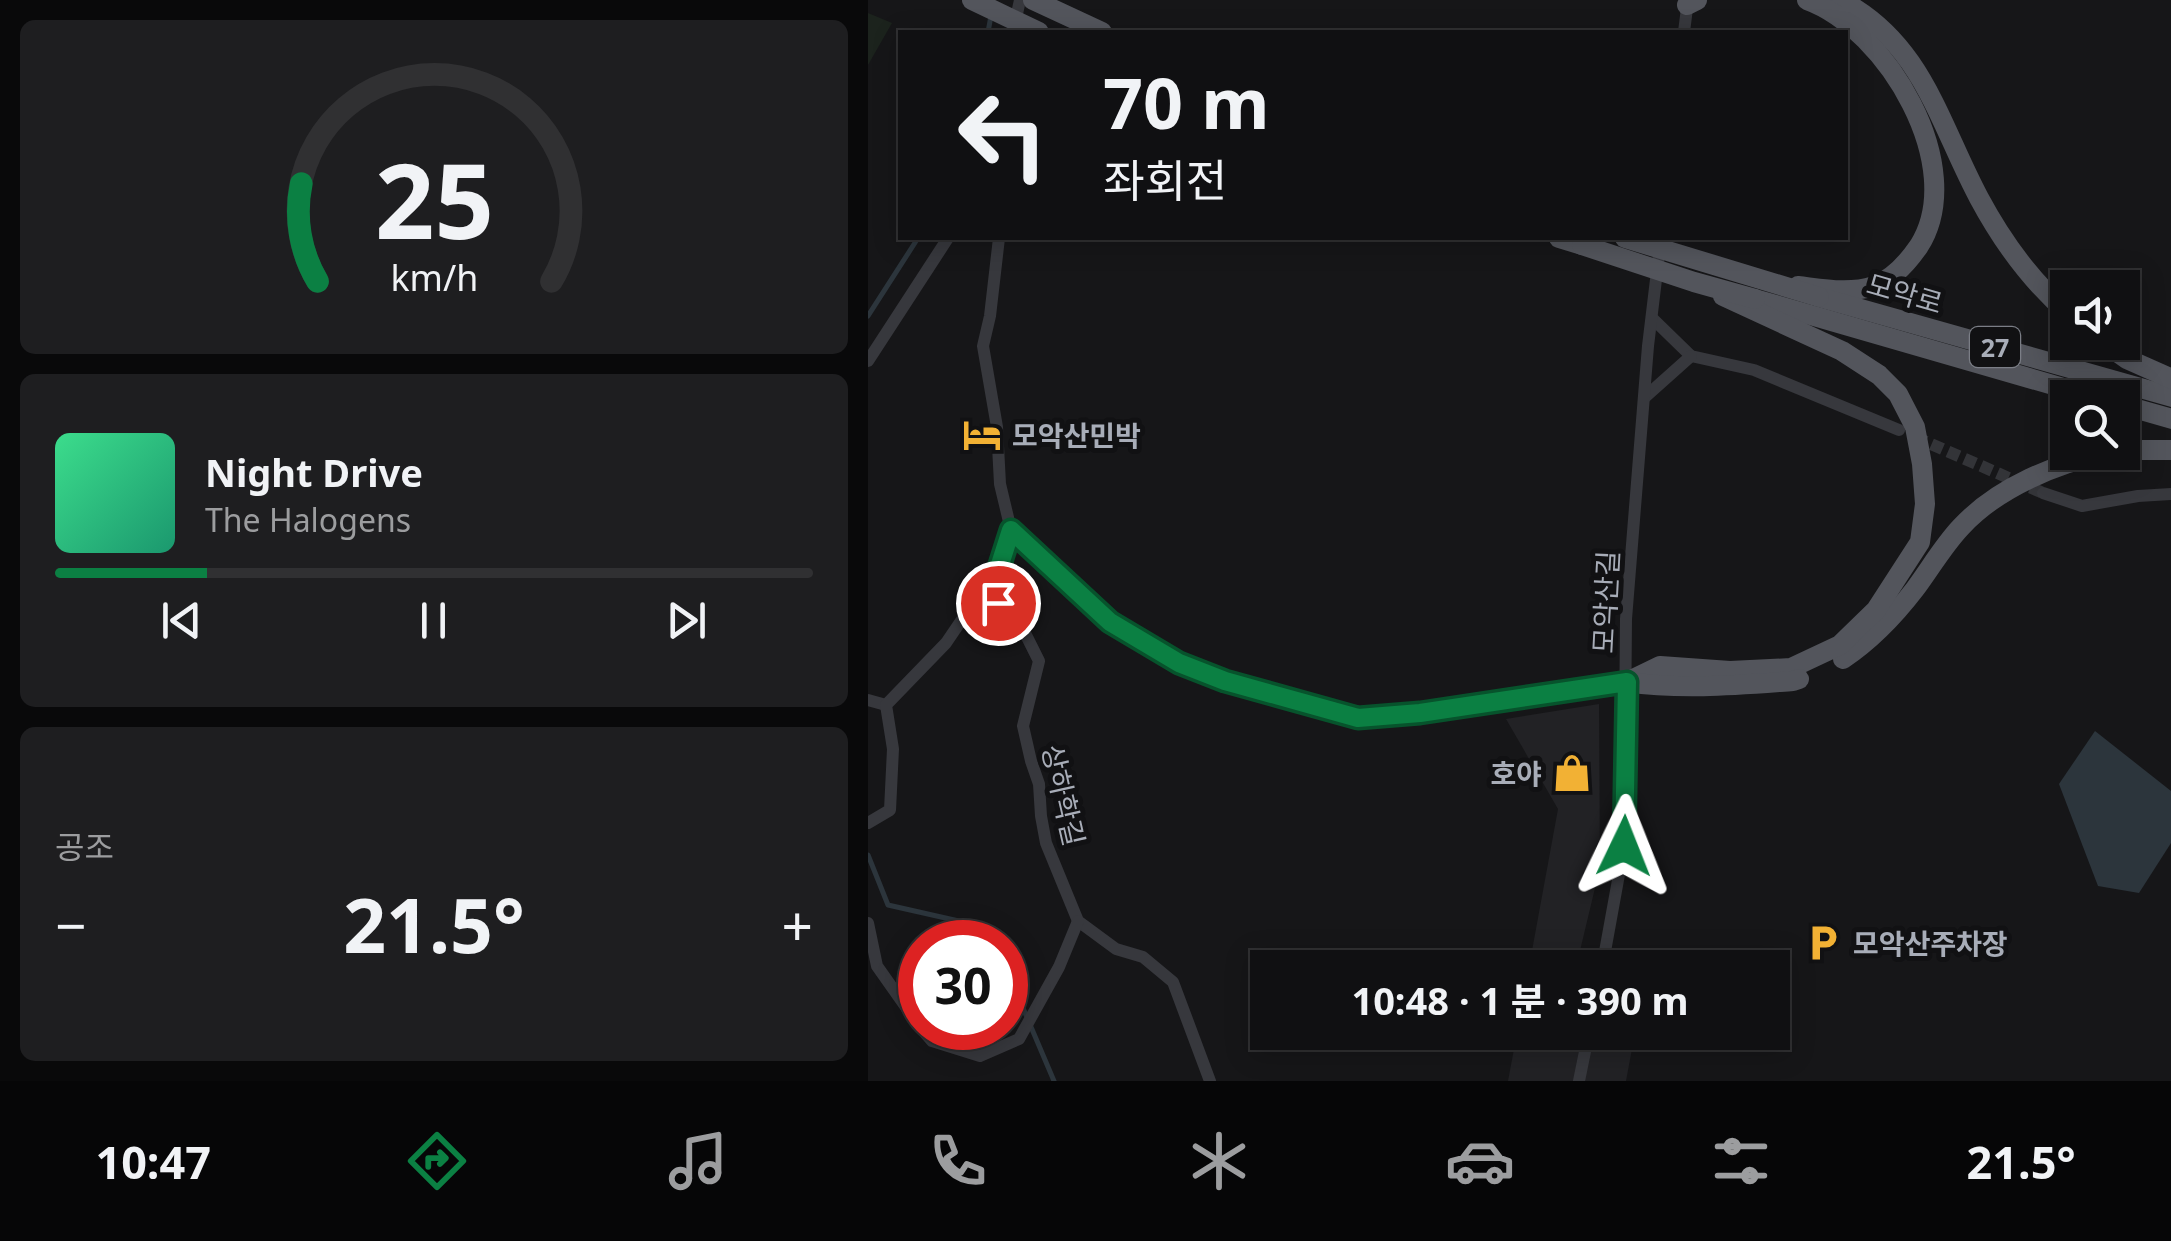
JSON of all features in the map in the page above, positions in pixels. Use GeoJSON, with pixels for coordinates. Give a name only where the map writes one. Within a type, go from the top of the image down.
{"type":"FeatureCollection","features":[{"type":"Feature","properties":{"kind":"main road"},"geometry":{"type":"LineString","coordinates":[[972,0],[1035,30]]}},
{"type":"Feature","properties":{"kind":"main road"},"geometry":{"type":"LineString","coordinates":[[1033,0],[1098,30]]}},
{"type":"Feature","properties":{"kind":"main road"},"geometry":{"type":"LineString","coordinates":[[1745,274],[1793,286],[1847,291],[1877,285],[1908,263],[1928,230],[1935,184],[1928,140],[1910,99],[1868,39],[1808,0]]}},
{"type":"Feature","properties":{"kind":"main road"},"geometry":{"type":"LineString","coordinates":[[1840,0],[1864,12],[1897,43],[1930,91],[1978,197],[2018,262],[2050,295]]}},
{"type":"Feature","properties":{"kind":"main road","name":"모악로"},"geometry":{"type":"LineString","coordinates":[[1567,240],[1694,282],[2050,384]]}},
{"type":"Feature","properties":{"kind":"main road","name":"모악로"},"geometry":{"type":"LineString","coordinates":[[1633,240],[2172,397]]}},
{"type":"Feature","properties":{"kind":"main road"},"geometry":{"type":"LineString","coordinates":[[1627,682],[1660,666],[1730,671],[1791,668],[1840,645],[1876,610],[1920,542],[1925,504],[1922,464],[1915,428],[1898,394],[1880,375],[1842,351],[1694,282]]}},
{"type":"Feature","properties":{"kind":"main road"},"geometry":{"type":"LineString","coordinates":[[2129,360],[2172,379]]}},
{"type":"Feature","properties":{"kind":"main road"},"geometry":{"type":"LineString","coordinates":[[2140,410],[2172,418]]}},
{"type":"Feature","properties":{"kind":"main road"},"geometry":{"type":"LineString","coordinates":[[2140,450],[2172,450]]}},
{"type":"Feature","properties":{"kind":"main road"},"geometry":{"type":"LineString","coordinates":[[1627,682],[1711,686],[1793,681],[1847,657],[1914,591],[1960,528],[1986,505],[2052,470]]}},
{"type":"Feature","properties":{"kind":"street"},"geometry":{"type":"LineString","coordinates":[[1013,30],[1020,0]]}},
{"type":"Feature","properties":{"kind":"street"},"geometry":{"type":"LineString","coordinates":[[1684,30],[1691,2]]}},
{"type":"Feature","properties":{"kind":"street"},"geometry":{"type":"LineString","coordinates":[[868,361],[947,240]]}},
{"type":"Feature","properties":{"kind":"street"},"geometry":{"type":"LineString","coordinates":[[886,706],[946,643],[965,615],[998,603],[996,577],[1011,530],[1000,484],[997,427],[983,346],[999,240]]}},
{"type":"Feature","properties":{"kind":"street","name":"모악산길"},"geometry":{"type":"LineString","coordinates":[[1605,950],[1624,846],[1626,619],[1662,240]]}},
{"type":"Feature","properties":{"kind":"street"},"geometry":{"type":"LineString","coordinates":[[1652,318],[1691,356],[1754,370],[1899,430]]}},
{"type":"Feature","properties":{"kind":"street"},"geometry":{"type":"LineString","coordinates":[[1644,398],[1691,356]]}},
{"type":"Feature","properties":{"kind":"street"},"geometry":{"type":"LineString","coordinates":[[2042,493],[2082,506],[2172,494]]}},
{"type":"Feature","properties":{"kind":"street"},"geometry":{"type":"LineString","coordinates":[[1011,530],[1110,622],[1179,663],[1225,681],[1358,718],[1420,713],[1627,682]]}},
{"type":"Feature","properties":{"kind":"street","name":"상하학길"},"geometry":{"type":"LineString","coordinates":[[998,603],[1026,636],[1038,661],[1023,726],[1039,784],[1046,843],[1078,921]]}},
{"type":"Feature","properties":{"kind":"street"},"geometry":{"type":"LineString","coordinates":[[868,700],[886,706]]}},
{"type":"Feature","properties":{"kind":"street"},"geometry":{"type":"LineString","coordinates":[[868,823],[890,810],[893,749],[886,706]]}},
{"type":"Feature","properties":{"kind":"street"},"geometry":{"type":"LineString","coordinates":[[1028,1024],[1078,921],[1116,949],[1143,958],[1174,982],[1210,1081]]}},
{"type":"Feature","properties":{"kind":"street"},"geometry":{"type":"LineString","coordinates":[[868,923],[878,966],[898,994]]}},
{"type":"Feature","properties":{"kind":"street"},"geometry":{"type":"LineString","coordinates":[[961,1050],[980,1056],[993,1050]]}},
{"type":"Feature","properties":{"kind":"street"},"geometry":{"type":"LineString","coordinates":[[1578,1081],[1584,1050]]}},
{"type":"Feature","properties":{"kind":"shaded area"},"geometry":{"type":"Polygon","coordinates":[[[868,13],[892,23],[868,65],[868,13]]]}},
{"type":"Feature","properties":{"kind":"shaded area"},"geometry":{"type":"Polygon","coordinates":[[[1599,704],[1600,867],[1580,950],[1532,950],[1558,809],[1506,719],[1599,704]]]}},
{"type":"Feature","properties":{"kind":"shaded area"},"geometry":{"type":"Polygon","coordinates":[[[2095,731],[2171,791],[2171,843],[2139,893],[2098,886],[2059,784],[2095,731]]]}},
{"type":"Feature","properties":{"kind":"shaded area"},"geometry":{"type":"Polygon","coordinates":[[[1514,1050],[1632,1050],[1626,1081],[1508,1081],[1514,1050]]]}},
{"type":"Feature","properties":{"kind":"waterway"},"geometry":{"type":"LineString","coordinates":[[988,30],[991,16]]}},
{"type":"Feature","properties":{"kind":"waterway"},"geometry":{"type":"LineString","coordinates":[[868,316],[917,240]]}},
{"type":"Feature","properties":{"kind":"waterway"},"geometry":{"type":"LineString","coordinates":[[868,855],[888,905],[954,920]]}},
{"type":"Feature","properties":{"kind":"waterway"},"geometry":{"type":"LineString","coordinates":[[1028,1020],[1054,1081]]}},
{"type":"Feature","properties":{"kind":"tunnel"},"geometry":{"type":"LineString","coordinates":[[1915,437],[2043,493]]}},
{"type":"Feature","properties":{"kind":"place","name":"모악산민박"},"geometry":{"type":"Point","coordinates":[982,435]}},
{"type":"Feature","properties":{"kind":"place","name":"호야"},"geometry":{"type":"Point","coordinates":[1572,773]}},
{"type":"Feature","properties":{"kind":"place","name":"모악산주차장"},"geometry":{"type":"Point","coordinates":[1823,943]}},
{"type":"Feature","properties":{"kind":"route"},"geometry":{"type":"LineString","coordinates":[[998,603],[996,577],[1011,530],[1110,622],[1179,663],[1225,681],[1358,718],[1420,713],[1627,682],[1624,846]]}}]}
